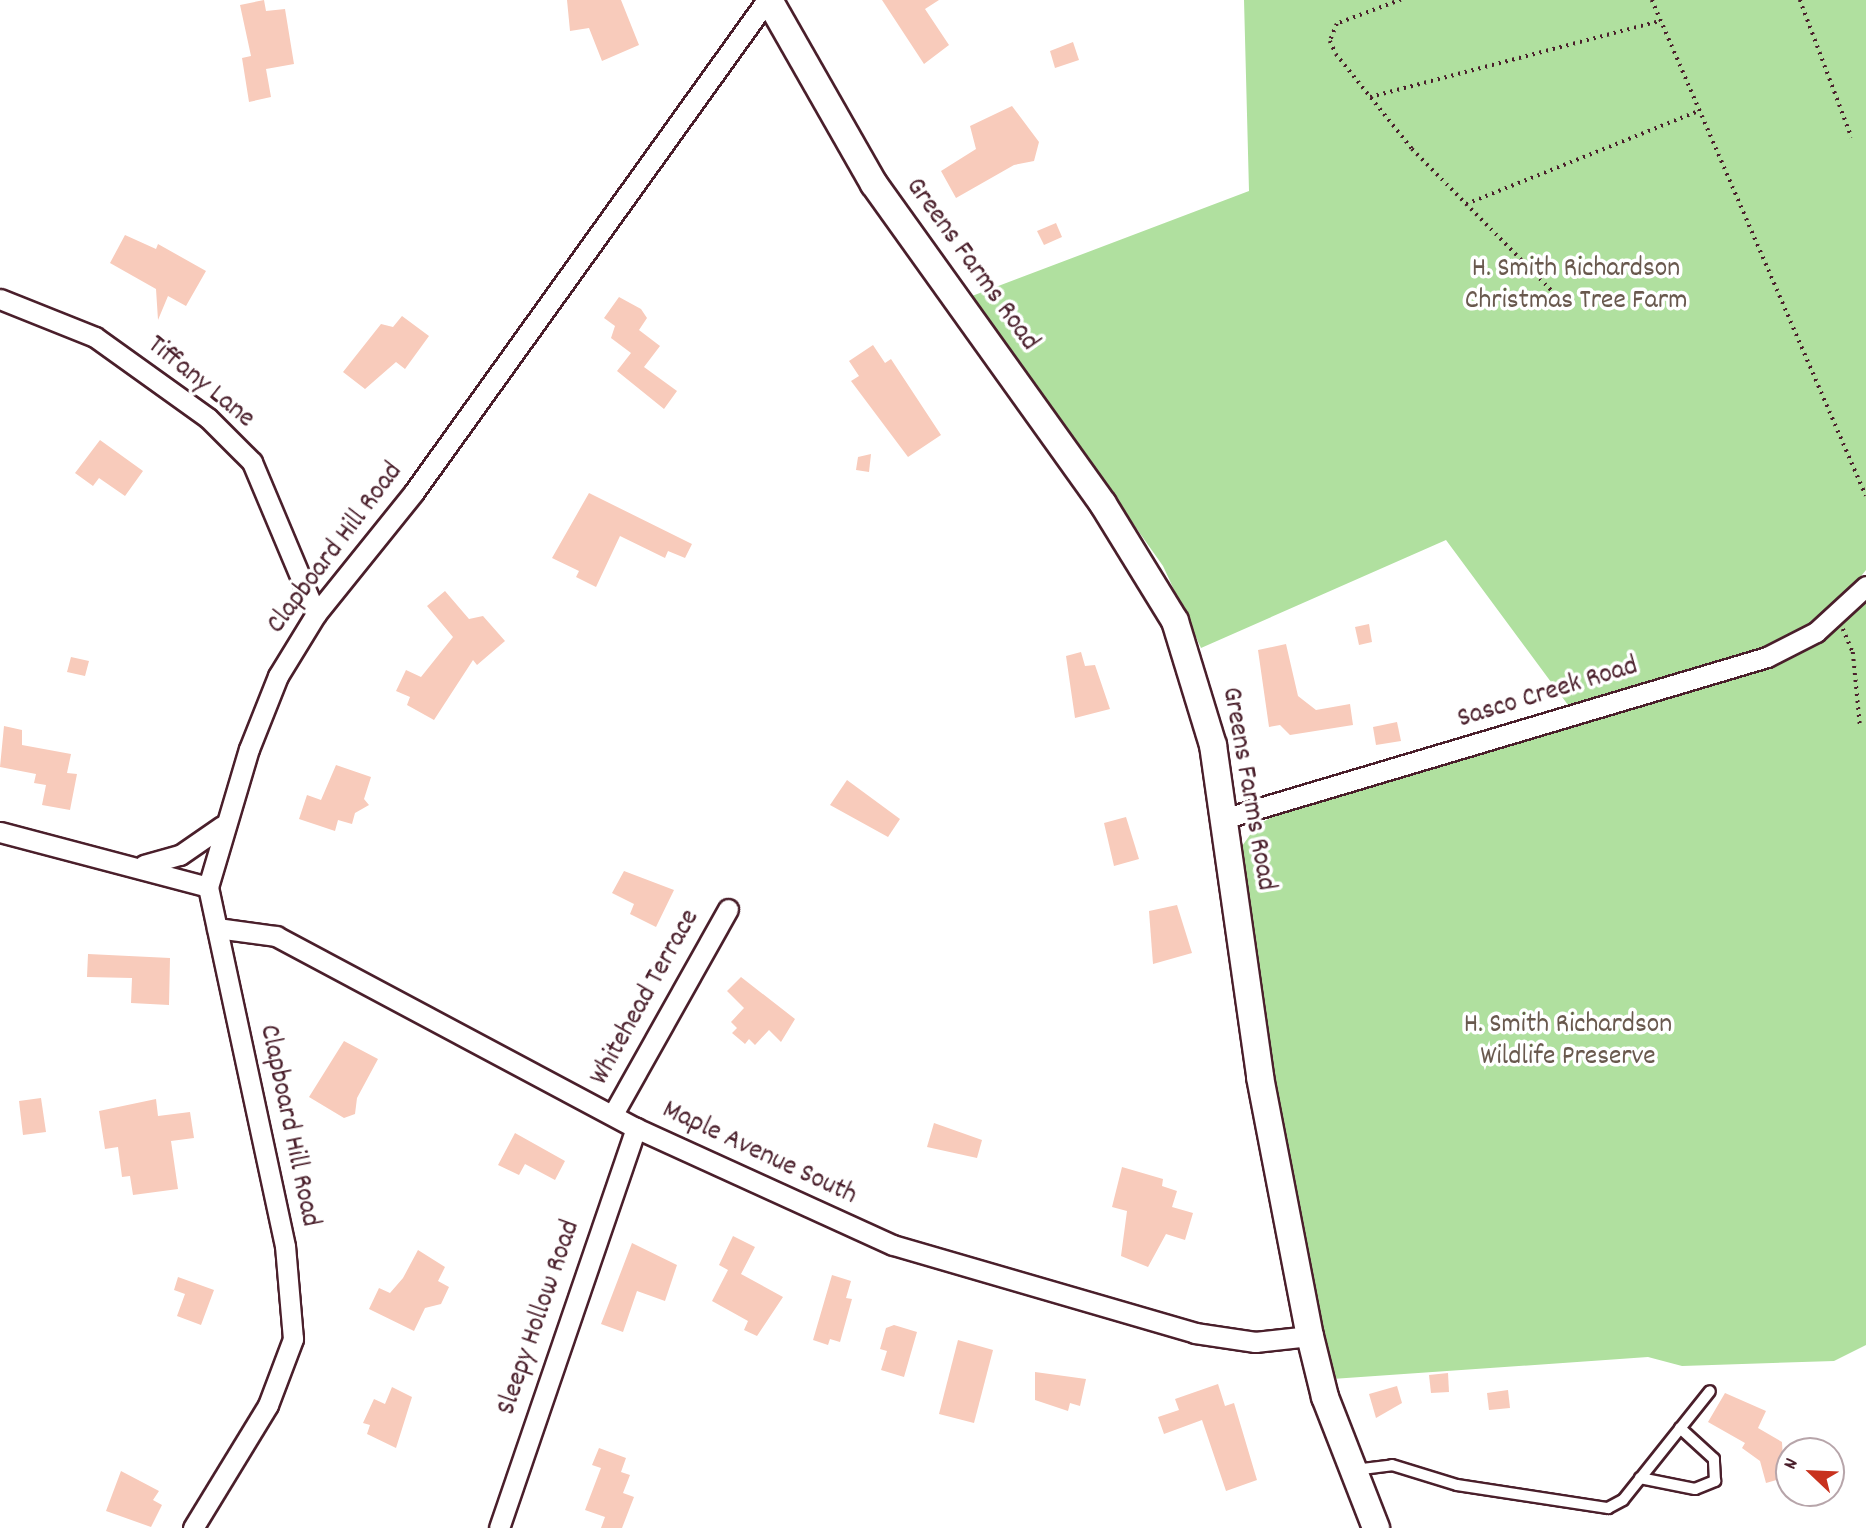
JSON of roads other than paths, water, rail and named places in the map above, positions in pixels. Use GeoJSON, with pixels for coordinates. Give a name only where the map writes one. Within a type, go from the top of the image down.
{"type":"FeatureCollection","features":[{"type":"Feature","properties":{"kind":"street","name":"Clapboard Hill Road"},"geometry":{"type":"LineString","coordinates":[[193,1528],[284,1371],[295,1307],[208,887],[222,826],[278,676],[316,614],[414,492],[768,0]]}},
{"type":"Feature","properties":{"kind":"street","name":"Greens Farms Road"},"geometry":{"type":"LineString","coordinates":[[768,0],[874,184],[1147,571],[1198,684],[1226,818],[1260,1077],[1310,1336],[1353,1471],[1376,1528]]}},
{"type":"Feature","properties":{"kind":"street","name":"Tiffany Lane"},"geometry":{"type":"LineString","coordinates":[[0,299],[95,337],[208,418],[252,462],[316,614]]}},
{"type":"Feature","properties":{"kind":"street","name":"Sasco Creek Road"},"geometry":{"type":"LineString","coordinates":[[1226,818],[1767,657],[1832,617],[1866,586]]}},
{"type":"Feature","properties":{"kind":"street"},"geometry":{"type":"LineString","coordinates":[[144,865],[180,855],[222,826]]}},
{"type":"Feature","properties":{"kind":"street"},"geometry":{"type":"LineString","coordinates":[[0,832],[144,865],[208,887]]}},
{"type":"Feature","properties":{"kind":"street","name":"Whitehead Terrace"},"geometry":{"type":"LineString","coordinates":[[613,1114],[728,909]]}},
{"type":"Feature","properties":{"kind":"street","name":"Maple Avenue South"},"geometry":{"type":"LineString","coordinates":[[217,928],[276,936],[636,1128],[783,1199],[951,1263],[1227,1340],[1310,1336]]}},
{"type":"Feature","properties":{"kind":"street","name":"Sleepy Hollow Road"},"geometry":{"type":"LineString","coordinates":[[499,1528],[636,1128]]}},
{"type":"Feature","properties":{"kind":"lane"},"geometry":{"type":"LineString","coordinates":[[1353,1471],[1392,1465],[1457,1485],[1608,1507],[1640,1478],[1710,1391]]}},
{"type":"Feature","properties":{"kind":"lane"},"geometry":{"type":"LineString","coordinates":[[1640,1478],[1695,1489],[1715,1481],[1714,1459],[1680,1428]]}},
{"type":"Feature","properties":{"kind":"park label","name":"H. Smith Richardson Christmas Tree Farm"},"geometry":{"type":"Point","coordinates":[1576,286]}},
{"type":"Feature","properties":{"kind":"park label","name":"H. Smith Richardson Wildlife Preserve"},"geometry":{"type":"Point","coordinates":[1568,1042]}}]}
